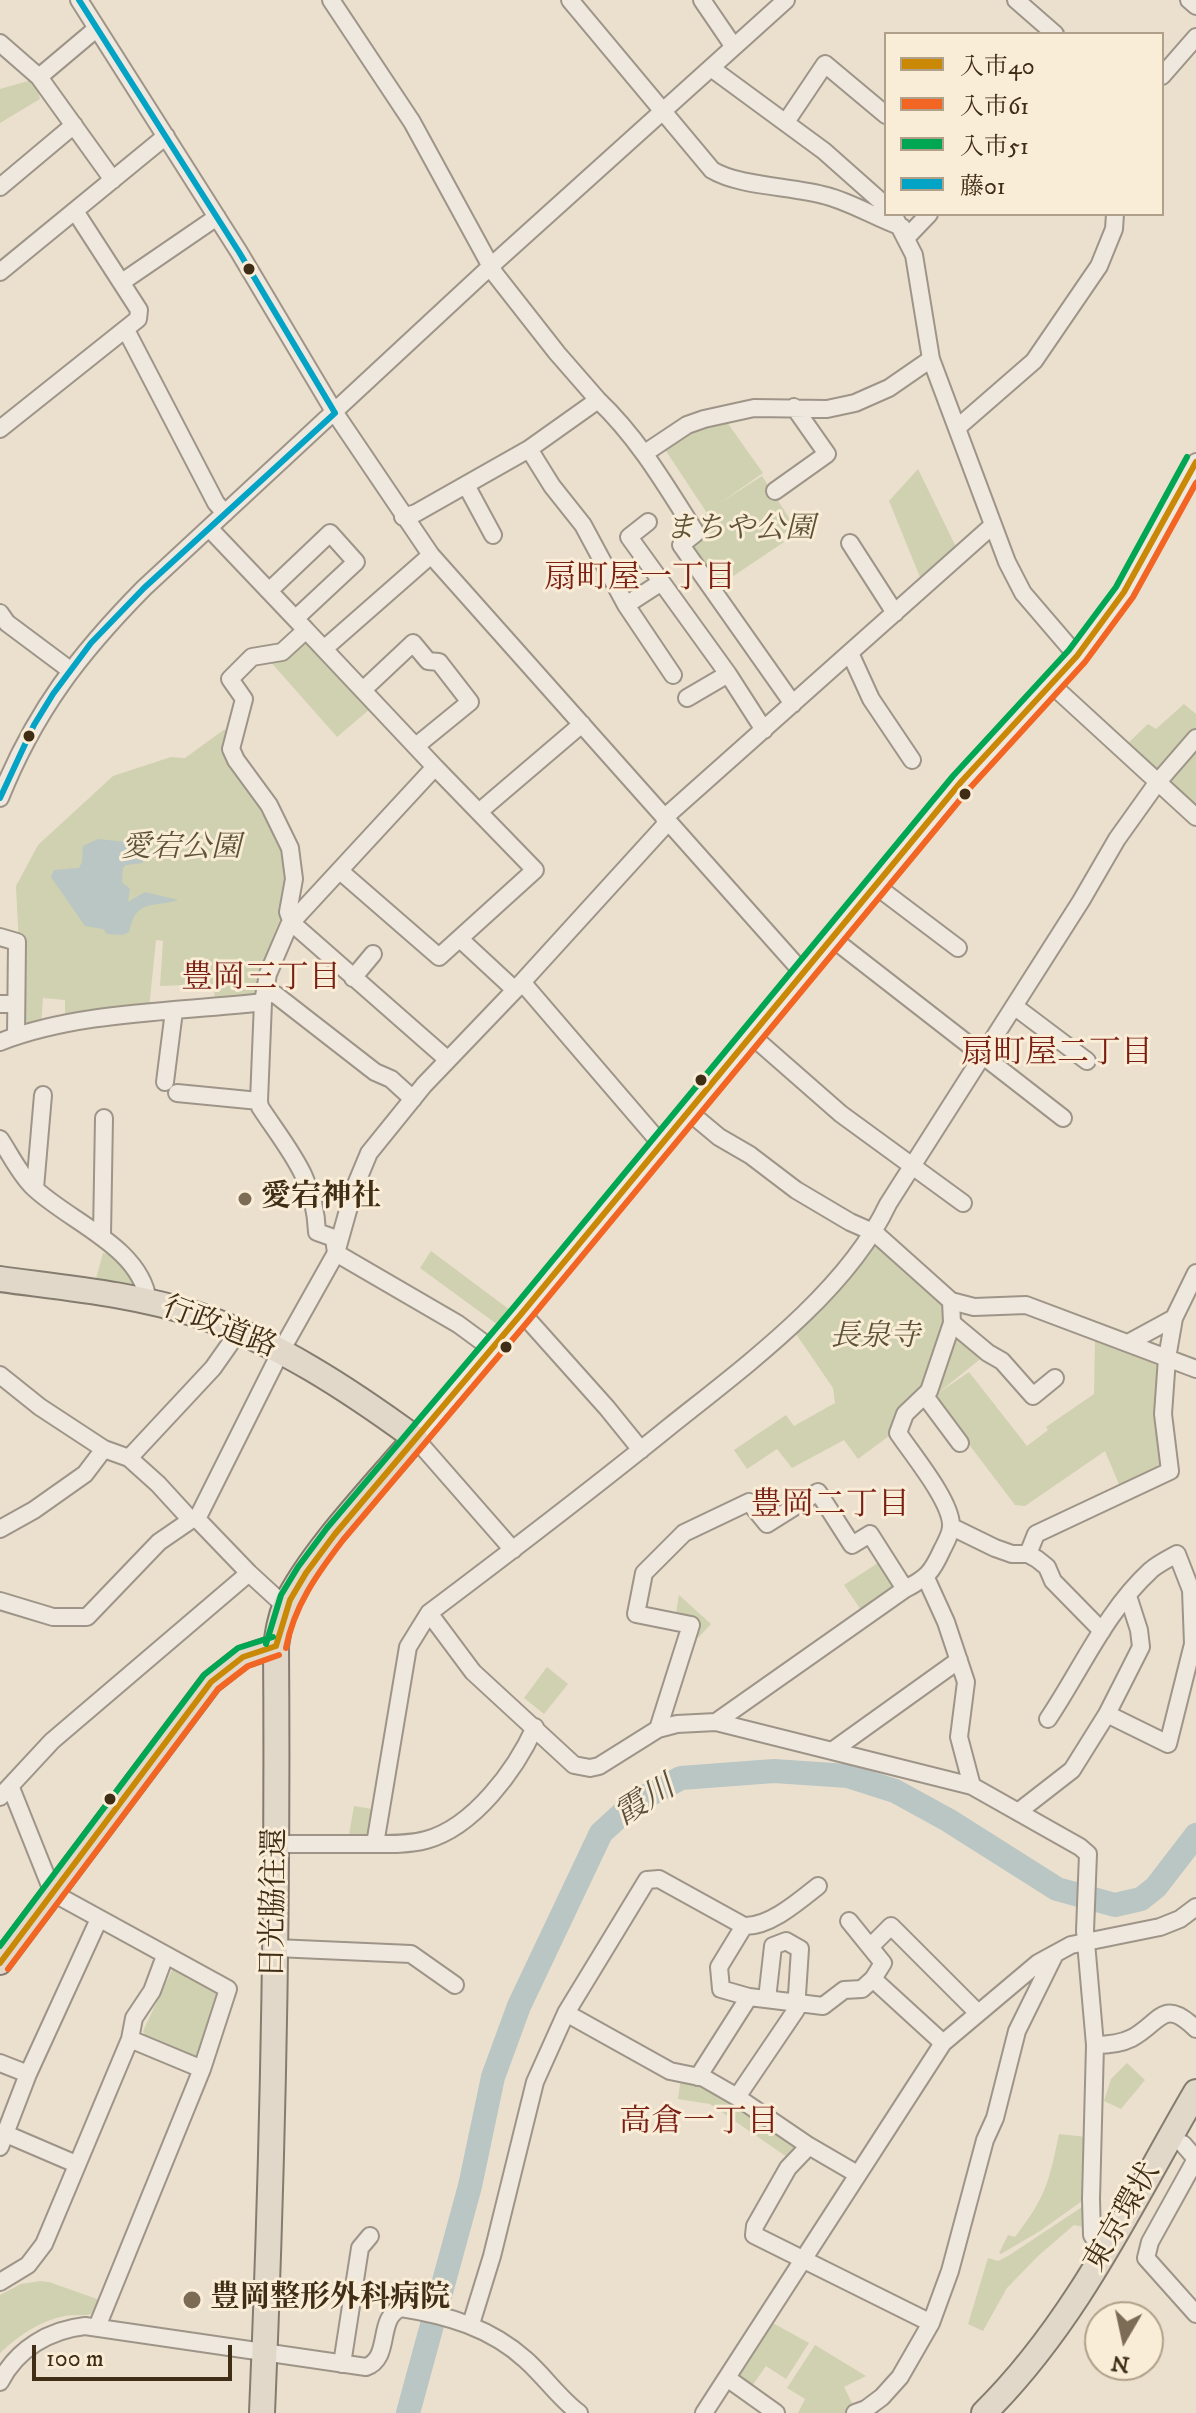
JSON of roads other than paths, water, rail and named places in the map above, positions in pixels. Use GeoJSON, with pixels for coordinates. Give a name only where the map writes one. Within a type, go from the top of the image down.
{"type":"FeatureCollection","features":[{"type":"Feature","properties":{"kind":"highway","name":"行政道路"},"geometry":{"type":"LineString","coordinates":[[0,1279],[148,1301],[196,1314],[281,1351],[415,1438]]}},
{"type":"Feature","properties":{"kind":"highway","name":"日光脇往還"},"geometry":{"type":"LineString","coordinates":[[262,2413],[271,2215],[276,1948],[276,1646],[285,1606],[306,1572],[415,1438]]}},
{"type":"Feature","properties":{"kind":"highway","name":"東京環状"},"geometry":{"type":"LineString","coordinates":[[984,2413],[1031,2361],[1105,2256],[1196,2092]]}},
{"type":"Feature","properties":{"kind":"highway","name":"東京環状"},"geometry":{"type":"LineString","coordinates":[[1003,2413],[1080,2318],[1192,2154],[1196,2121]]}},
{"type":"Feature","properties":{"kind":"main road"},"geometry":{"type":"LineString","coordinates":[[0,1963],[211,1682],[243,1657],[276,1646]]}},
{"type":"Feature","properties":{"kind":"street"},"geometry":{"type":"LineString","coordinates":[[79,0],[217,217],[335,413],[431,555],[804,974]]}},
{"type":"Feature","properties":{"kind":"street"},"geometry":{"type":"LineString","coordinates":[[331,0],[412,122],[491,266],[527,316],[645,453],[696,533],[681,545],[793,704]]}},
{"type":"Feature","properties":{"kind":"street"},"geometry":{"type":"LineString","coordinates":[[570,0],[716,173],[830,196],[877,219],[901,226],[924,216]]}},
{"type":"Feature","properties":{"kind":"street"},"geometry":{"type":"LineString","coordinates":[[702,0],[734,47]]}},
{"type":"Feature","properties":{"kind":"street"},"geometry":{"type":"LineString","coordinates":[[1016,0],[1053,32]]}},
{"type":"Feature","properties":{"kind":"street"},"geometry":{"type":"LineString","coordinates":[[1189,0],[1196,6]]}},
{"type":"Feature","properties":{"kind":"street"},"geometry":{"type":"LineString","coordinates":[[0,798],[34,725],[70,670],[114,618],[491,266],[779,3]]}},
{"type":"Feature","properties":{"kind":"street"},"geometry":{"type":"LineString","coordinates":[[39,77],[96,29]]}},
{"type":"Feature","properties":{"kind":"street"},"geometry":{"type":"LineString","coordinates":[[1164,74],[1196,37]]}},
{"type":"Feature","properties":{"kind":"street"},"geometry":{"type":"LineString","coordinates":[[0,43],[39,77],[113,180]]}},
{"type":"Feature","properties":{"kind":"street"},"geometry":{"type":"LineString","coordinates":[[786,122],[825,64],[884,113]]}},
{"type":"Feature","properties":{"kind":"street"},"geometry":{"type":"LineString","coordinates":[[711,68],[846,168],[884,204]]}},
{"type":"Feature","properties":{"kind":"street"},"geometry":{"type":"LineString","coordinates":[[0,187],[74,125]]}},
{"type":"Feature","properties":{"kind":"street"},"geometry":{"type":"LineString","coordinates":[[0,272],[166,136]]}},
{"type":"Feature","properties":{"kind":"street"},"geometry":{"type":"LineString","coordinates":[[0,429],[138,319],[139,310],[75,211]]}},
{"type":"Feature","properties":{"kind":"street"},"geometry":{"type":"LineString","coordinates":[[957,428],[1000,394],[1034,361],[1099,266],[1114,229],[1115,216]]}},
{"type":"Feature","properties":{"kind":"street"},"geometry":{"type":"LineString","coordinates":[[122,282],[217,217]]}},
{"type":"Feature","properties":{"kind":"street"},"geometry":{"type":"LineString","coordinates":[[901,226],[914,255],[931,359],[992,526],[1023,593],[1077,656]]}},
{"type":"Feature","properties":{"kind":"street"},"geometry":{"type":"LineString","coordinates":[[126,330],[216,503],[225,513]]}},
{"type":"Feature","properties":{"kind":"street"},"geometry":{"type":"LineString","coordinates":[[645,453],[695,422],[754,408],[827,409],[855,403],[889,388],[931,359]]}},
{"type":"Feature","properties":{"kind":"street"},"geometry":{"type":"LineString","coordinates":[[403,517],[416,513],[529,449],[598,400]]}},
{"type":"Feature","properties":{"kind":"street"},"geometry":{"type":"LineString","coordinates":[[775,491],[827,454],[794,407]]}},
{"type":"Feature","properties":{"kind":"street"},"geometry":{"type":"LineString","coordinates":[[529,449],[552,486],[583,525],[626,605],[673,675]]}},
{"type":"Feature","properties":{"kind":"street"},"geometry":{"type":"LineString","coordinates":[[513,1550],[415,1438],[976,765],[1077,656],[1124,592],[1196,462]]}},
{"type":"Feature","properties":{"kind":"street"},"geometry":{"type":"LineString","coordinates":[[466,485],[493,535]]}},
{"type":"Feature","properties":{"kind":"street"},"geometry":{"type":"LineString","coordinates":[[648,522],[629,537],[728,674],[764,730]]}},
{"type":"Feature","properties":{"kind":"street"},"geometry":{"type":"LineString","coordinates":[[0,1601],[53,1617],[87,1617],[159,1542],[194,1520],[281,1351],[336,1253],[354,1189],[369,1153],[413,1099],[666,820],[992,526]]}},
{"type":"Feature","properties":{"kind":"street"},"geometry":{"type":"LineString","coordinates":[[209,528],[535,870],[439,957],[340,871]]}},
{"type":"Feature","properties":{"kind":"street"},"geometry":{"type":"LineString","coordinates":[[270,590],[330,533],[356,562],[301,624],[282,652],[252,657],[230,679],[244,699],[231,749],[269,805],[290,848],[294,871],[288,912],[292,923],[448,1060]]}},
{"type":"Feature","properties":{"kind":"street"},"geometry":{"type":"LineString","coordinates":[[850,543],[895,613]]}},
{"type":"Feature","properties":{"kind":"street"},"geometry":{"type":"LineString","coordinates":[[325,648],[431,555]]}},
{"type":"Feature","properties":{"kind":"street"},"geometry":{"type":"LineString","coordinates":[[626,605],[660,583]]}},
{"type":"Feature","properties":{"kind":"street"},"geometry":{"type":"LineString","coordinates":[[0,613],[7,623],[70,670]]}},
{"type":"Feature","properties":{"kind":"street"},"geometry":{"type":"LineString","coordinates":[[364,689],[413,643],[428,661],[439,662],[470,702],[416,746]]}},
{"type":"Feature","properties":{"kind":"street"},"geometry":{"type":"LineString","coordinates":[[850,653],[871,699],[912,760]]}},
{"type":"Feature","properties":{"kind":"street"},"geometry":{"type":"LineString","coordinates":[[687,698],[728,674]]}},
{"type":"Feature","properties":{"kind":"street"},"geometry":{"type":"LineString","coordinates":[[1052,685],[1196,817]]}},
{"type":"Feature","properties":{"kind":"street"},"geometry":{"type":"LineString","coordinates":[[480,811],[582,724]]}},
{"type":"Feature","properties":{"kind":"street"},"geometry":{"type":"LineString","coordinates":[[375,1844],[408,1647],[429,1613],[641,1450],[776,1340],[824,1293],[875,1233],[888,1204],[1081,901],[1117,839],[1157,783],[1196,738]]}},
{"type":"Feature","properties":{"kind":"street"},"geometry":{"type":"LineString","coordinates":[[336,1253],[334,1238],[317,1232],[312,1194],[299,1166],[260,1107],[264,997],[268,974],[292,923],[435,767]]}},
{"type":"Feature","properties":{"kind":"street"},"geometry":{"type":"LineString","coordinates":[[876,886],[958,948]]}},
{"type":"Feature","properties":{"kind":"street"},"geometry":{"type":"LineString","coordinates":[[0,937],[17,942],[8,1004],[8,1039],[24,1032],[72,1023],[276,995],[375,1072],[391,1079],[413,1099]]}},
{"type":"Feature","properties":{"kind":"street"},"geometry":{"type":"LineString","coordinates":[[460,939],[518,986],[662,1145]]}},
{"type":"Feature","properties":{"kind":"street"},"geometry":{"type":"LineString","coordinates":[[833,939],[1063,1118]]}},
{"type":"Feature","properties":{"kind":"street"},"geometry":{"type":"LineString","coordinates":[[353,978],[373,954]]}},
{"type":"Feature","properties":{"kind":"street"},"geometry":{"type":"LineString","coordinates":[[1014,1006],[1087,1061]]}},
{"type":"Feature","properties":{"kind":"street"},"geometry":{"type":"LineString","coordinates":[[174,1011],[171,1087],[259,1101]]}},
{"type":"Feature","properties":{"kind":"street"},"geometry":{"type":"LineString","coordinates":[[752,1036],[841,1114],[963,1203]]}},
{"type":"Feature","properties":{"kind":"street"},"geometry":{"type":"LineString","coordinates":[[35,1188],[43,1095]]}},
{"type":"Feature","properties":{"kind":"street"},"geometry":{"type":"LineString","coordinates":[[689,1112],[719,1137],[750,1155],[796,1190],[875,1233],[951,1301],[974,1307],[1026,1305],[1196,1369]]}},
{"type":"Feature","properties":{"kind":"street"},"geometry":{"type":"LineString","coordinates":[[102,1235],[104,1118]]}},
{"type":"Feature","properties":{"kind":"street"},"geometry":{"type":"LineString","coordinates":[[0,1139],[35,1188],[73,1219],[102,1235],[141,1279],[148,1301]]}},
{"type":"Feature","properties":{"kind":"street"},"geometry":{"type":"LineString","coordinates":[[336,1253],[458,1324],[492,1349]]}},
{"type":"Feature","properties":{"kind":"street"},"geometry":{"type":"LineString","coordinates":[[1028,1554],[1036,1534],[1170,1471],[1163,1414],[1174,1318],[1196,1273]]}},
{"type":"Feature","properties":{"kind":"street"},"geometry":{"type":"LineString","coordinates":[[716,1722],[905,1589],[926,1578],[934,1568],[952,1527],[942,1499],[898,1433],[905,1414],[929,1391],[952,1323],[951,1301]]}},
{"type":"Feature","properties":{"kind":"street"},"geometry":{"type":"LineString","coordinates":[[522,1313],[641,1450]]}},
{"type":"Feature","properties":{"kind":"street"},"geometry":{"type":"LineString","coordinates":[[1128,1343],[1174,1318]]}},
{"type":"Feature","properties":{"kind":"street"},"geometry":{"type":"LineString","coordinates":[[952,1323],[1002,1361],[1033,1396],[1055,1378]]}},
{"type":"Feature","properties":{"kind":"street"},"geometry":{"type":"LineString","coordinates":[[129,1458],[213,1368],[239,1331]]}},
{"type":"Feature","properties":{"kind":"street"},"geometry":{"type":"LineString","coordinates":[[0,1375],[27,1398],[104,1449],[129,1458],[285,1606]]}},
{"type":"Feature","properties":{"kind":"street"},"geometry":{"type":"LineString","coordinates":[[925,1396],[960,1443]]}},
{"type":"Feature","properties":{"kind":"street"},"geometry":{"type":"LineString","coordinates":[[0,1529],[34,1510],[85,1474],[104,1449]]}},
{"type":"Feature","properties":{"kind":"street"},"geometry":{"type":"LineString","coordinates":[[658,1729],[691,1625],[636,1614],[644,1573],[684,1533],[749,1502],[767,1524],[818,1492],[852,1545],[870,1534],[905,1589]]}},
{"type":"Feature","properties":{"kind":"street"},"geometry":{"type":"LineString","coordinates":[[952,1527],[995,1548],[1012,1554],[1028,1554],[1047,1567],[1053,1581],[1102,1631]]}},
{"type":"Feature","properties":{"kind":"street"},"geometry":{"type":"LineString","coordinates":[[1048,1719],[1102,1631],[1128,1596],[1152,1569],[1177,1554],[1191,1590],[1193,1644],[1168,1744],[1107,1714]]}},
{"type":"Feature","properties":{"kind":"street"},"geometry":{"type":"LineString","coordinates":[[97,2327],[202,2069],[228,1989],[53,1893],[5,1793],[52,1741],[249,1573]]}},
{"type":"Feature","properties":{"kind":"street"},"geometry":{"type":"LineString","coordinates":[[926,1578],[946,1622],[966,1682],[959,1737],[972,1786]]}},
{"type":"Feature","properties":{"kind":"street"},"geometry":{"type":"LineString","coordinates":[[1018,1812],[1072,1770],[1107,1714],[1141,1647],[1128,1596]]}},
{"type":"Feature","properties":{"kind":"street"},"geometry":{"type":"LineString","coordinates":[[429,1613],[473,1672],[574,1765],[599,1766],[658,1729],[677,1724],[716,1722],[972,1786],[1088,1854],[1086,1936],[1095,2045],[1092,2235],[1105,2256]]}},
{"type":"Feature","properties":{"kind":"street"},"geometry":{"type":"LineString","coordinates":[[832,1751],[959,1660]]}},
{"type":"Feature","properties":{"kind":"street"},"geometry":{"type":"LineString","coordinates":[[277,1844],[413,1843],[448,1831],[500,1786],[509,1769],[523,1754],[535,1727]]}},
{"type":"Feature","properties":{"kind":"street"},"geometry":{"type":"LineString","coordinates":[[467,2323],[492,2256],[535,2082],[566,2013],[647,1880],[659,1879],[744,1926],[756,1927],[818,1886]]}},
{"type":"Feature","properties":{"kind":"street"},"geometry":{"type":"LineString","coordinates":[[704,2413],[943,2043],[1038,1963],[1086,1936],[1160,1927],[1180,1919],[1196,1907]]}},
{"type":"Feature","properties":{"kind":"street"},"geometry":{"type":"LineString","coordinates":[[76,2164],[3,2140],[28,2074],[99,1919]]}},
{"type":"Feature","properties":{"kind":"street"},"geometry":{"type":"LineString","coordinates":[[744,1926],[719,1967],[721,1989],[749,1997],[823,2006],[844,1990],[862,1989],[883,1963],[849,1921]]}},
{"type":"Feature","properties":{"kind":"street"},"geometry":{"type":"LineString","coordinates":[[870,1947],[891,1926],[978,2013]]}},
{"type":"Feature","properties":{"kind":"street"},"geometry":{"type":"LineString","coordinates":[[737,2097],[796,2010],[800,1949],[786,1941],[773,1946],[767,1999]]}},
{"type":"Feature","properties":{"kind":"street"},"geometry":{"type":"LineString","coordinates":[[276,1948],[411,1954],[455,1985]]}},
{"type":"Feature","properties":{"kind":"street"},"geometry":{"type":"LineString","coordinates":[[0,2282],[28,2265],[44,2244],[130,2039],[134,2018],[152,1991],[165,1956]]}},
{"type":"Feature","properties":{"kind":"street"},"geometry":{"type":"LineString","coordinates":[[855,2413],[882,2397],[900,2377],[931,2323],[950,2271],[1017,2031],[1054,1956]]}},
{"type":"Feature","properties":{"kind":"street"},"geometry":{"type":"LineString","coordinates":[[873,1979],[943,2043]]}},
{"type":"Feature","properties":{"kind":"street"},"geometry":{"type":"LineString","coordinates":[[698,2077],[749,1997]]}},
{"type":"Feature","properties":{"kind":"street"},"geometry":{"type":"LineString","coordinates":[[566,2013],[670,2071],[704,2078],[857,2174]]}},
{"type":"Feature","properties":{"kind":"street"},"geometry":{"type":"LineString","coordinates":[[1095,2045],[1132,2038],[1162,2014],[1178,2014],[1196,2029]]}},
{"type":"Feature","properties":{"kind":"street"},"geometry":{"type":"LineString","coordinates":[[130,2039],[202,2069]]}},
{"type":"Feature","properties":{"kind":"street"},"geometry":{"type":"LineString","coordinates":[[0,2063],[28,2074]]}},
{"type":"Feature","properties":{"kind":"street"},"geometry":{"type":"LineString","coordinates":[[809,2146],[788,2168],[755,2226],[754,2235],[931,2323]]}},
{"type":"Feature","properties":{"kind":"street"},"geometry":{"type":"LineString","coordinates":[[1192,2154],[1146,2258],[1196,2314]]}},
{"type":"Feature","properties":{"kind":"street"},"geometry":{"type":"LineString","coordinates":[[342,2364],[360,2248],[370,2236]]}},
{"type":"Feature","properties":{"kind":"street"},"geometry":{"type":"LineString","coordinates":[[0,2382],[14,2360],[40,2340],[74,2328],[97,2327],[366,2367],[379,2358],[389,2316],[401,2308],[467,2323],[524,2358],[579,2413]]}},
{"type":"Feature","properties":{"kind":"street"},"geometry":{"type":"LineString","coordinates":[[727,2378],[776,2413]]}},
{"type":"Feature","properties":{"kind":"waterway","name":"霞川"},"geometry":{"type":"LineString","coordinates":[[408,2413],[470,2186],[493,2077],[519,2006],[601,1833],[635,1802],[681,1778],[774,1771],[848,1776],[895,1791],[948,1820],[1057,1889],[1115,1905],[1141,1899],[1156,1887],[1196,1835]]}},
{"type":"Feature","properties":{"kind":"place","name":"愛宕神社"},"geometry":{"type":"Point","coordinates":[245,1199]}},
{"type":"Feature","properties":{"kind":"place","name":"豊岡整形外科病院"},"geometry":{"type":"Point","coordinates":[192,2300]}},
{"type":"Feature","properties":{"kind":"district","name":"扇町屋一丁目"},"geometry":{"type":"Point","coordinates":[640,580]}},
{"type":"Feature","properties":{"kind":"district","name":"豊岡三丁目"},"geometry":{"type":"Point","coordinates":[261,980]}},
{"type":"Feature","properties":{"kind":"district","name":"扇町屋二丁目"},"geometry":{"type":"Point","coordinates":[1057,1055]}},
{"type":"Feature","properties":{"kind":"district","name":"豊岡二丁目"},"geometry":{"type":"Point","coordinates":[830,1507]}},
{"type":"Feature","properties":{"kind":"district","name":"高倉一丁目"},"geometry":{"type":"Point","coordinates":[699,2124]}},
{"type":"Feature","properties":{"kind":"park label","name":"まちや公園"},"geometry":{"type":"Point","coordinates":[740,531]}},
{"type":"Feature","properties":{"kind":"park label","name":"愛宕公園"},"geometry":{"type":"Point","coordinates":[181,850]}},
{"type":"Feature","properties":{"kind":"park label","name":"長泉寺"},"geometry":{"type":"Point","coordinates":[875,1339]}}]}
